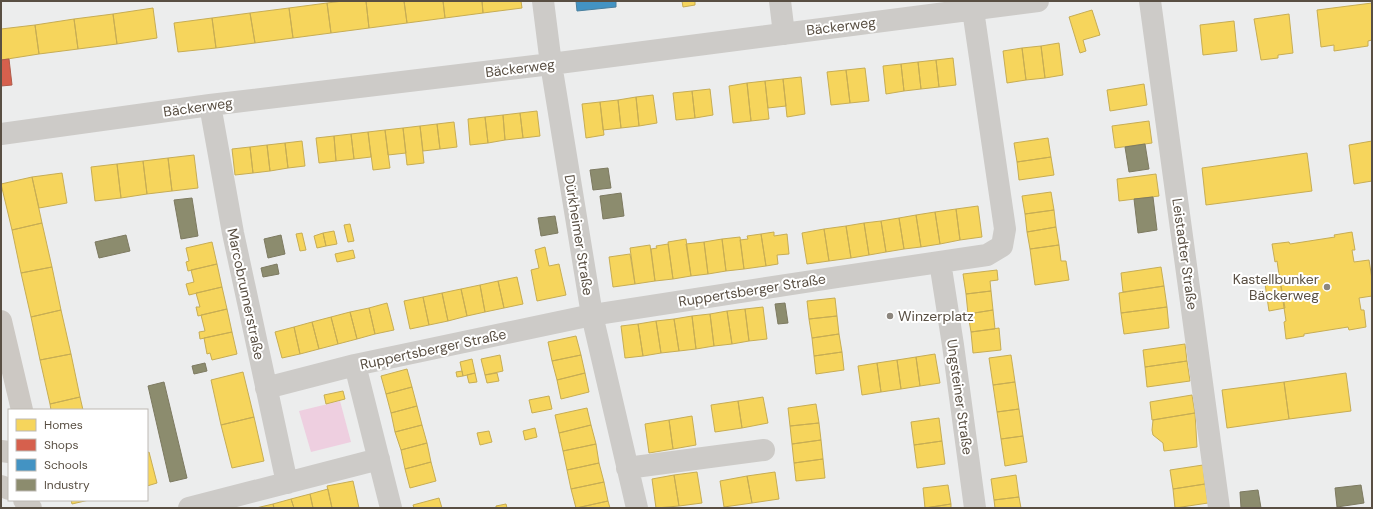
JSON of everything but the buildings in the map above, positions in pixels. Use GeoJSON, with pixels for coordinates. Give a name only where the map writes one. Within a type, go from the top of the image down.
{"type":"FeatureCollection","features":[{"type":"Feature","properties":{"kind":"main road"},"geometry":{"type":"LineString","coordinates":[[1,321],[22,409]]}},
{"type":"Feature","properties":{"kind":"street","name":"Dürkheimer Straße"},"geometry":{"type":"LineString","coordinates":[[543,1],[551,64],[592,315],[637,508]]}},
{"type":"Feature","properties":{"kind":"street"},"geometry":{"type":"LineString","coordinates":[[780,1],[784,34]]}},
{"type":"Feature","properties":{"kind":"street","name":"Bäckerweg"},"geometry":{"type":"LineString","coordinates":[[1,134],[210,105],[551,64],[973,10],[1011,3],[1038,1]]}},
{"type":"Feature","properties":{"kind":"street","name":"Leistadter Straße"},"geometry":{"type":"LineString","coordinates":[[1150,1],[1220,508]]}},
{"type":"Feature","properties":{"kind":"street","name":"Ruppertsberger Straße"},"geometry":{"type":"LineString","coordinates":[[266,388],[356,365],[592,315],[987,255],[1002,246],[1005,229],[973,10]]}},
{"type":"Feature","properties":{"kind":"street","name":"Marcobrunnerstraße"},"geometry":{"type":"LineString","coordinates":[[210,105],[232,233],[287,482]]}},
{"type":"Feature","properties":{"kind":"street","name":"Ungsteiner Straße"},"geometry":{"type":"LineString","coordinates":[[940,262],[975,508]]}},
{"type":"Feature","properties":{"kind":"street"},"geometry":{"type":"LineString","coordinates":[[356,365],[391,508]]}},
{"type":"Feature","properties":{"kind":"street"},"geometry":{"type":"LineString","coordinates":[[627,468],[764,450]]}},
{"type":"Feature","properties":{"kind":"street"},"geometry":{"type":"LineString","coordinates":[[189,508],[379,459]]}},
{"type":"Feature","properties":{"kind":"shaded area"},"geometry":{"type":"Polygon","coordinates":[[[340,401],[351,442],[311,452],[299,411],[340,401]]]}},
{"type":"Feature","properties":{"kind":"place","name":"Kastellbunker Bäckerweg"},"geometry":{"type":"Point","coordinates":[1327,287]}},
{"type":"Feature","properties":{"kind":"place","name":"Winzerplatz"},"geometry":{"type":"Point","coordinates":[890,316]}}]}
